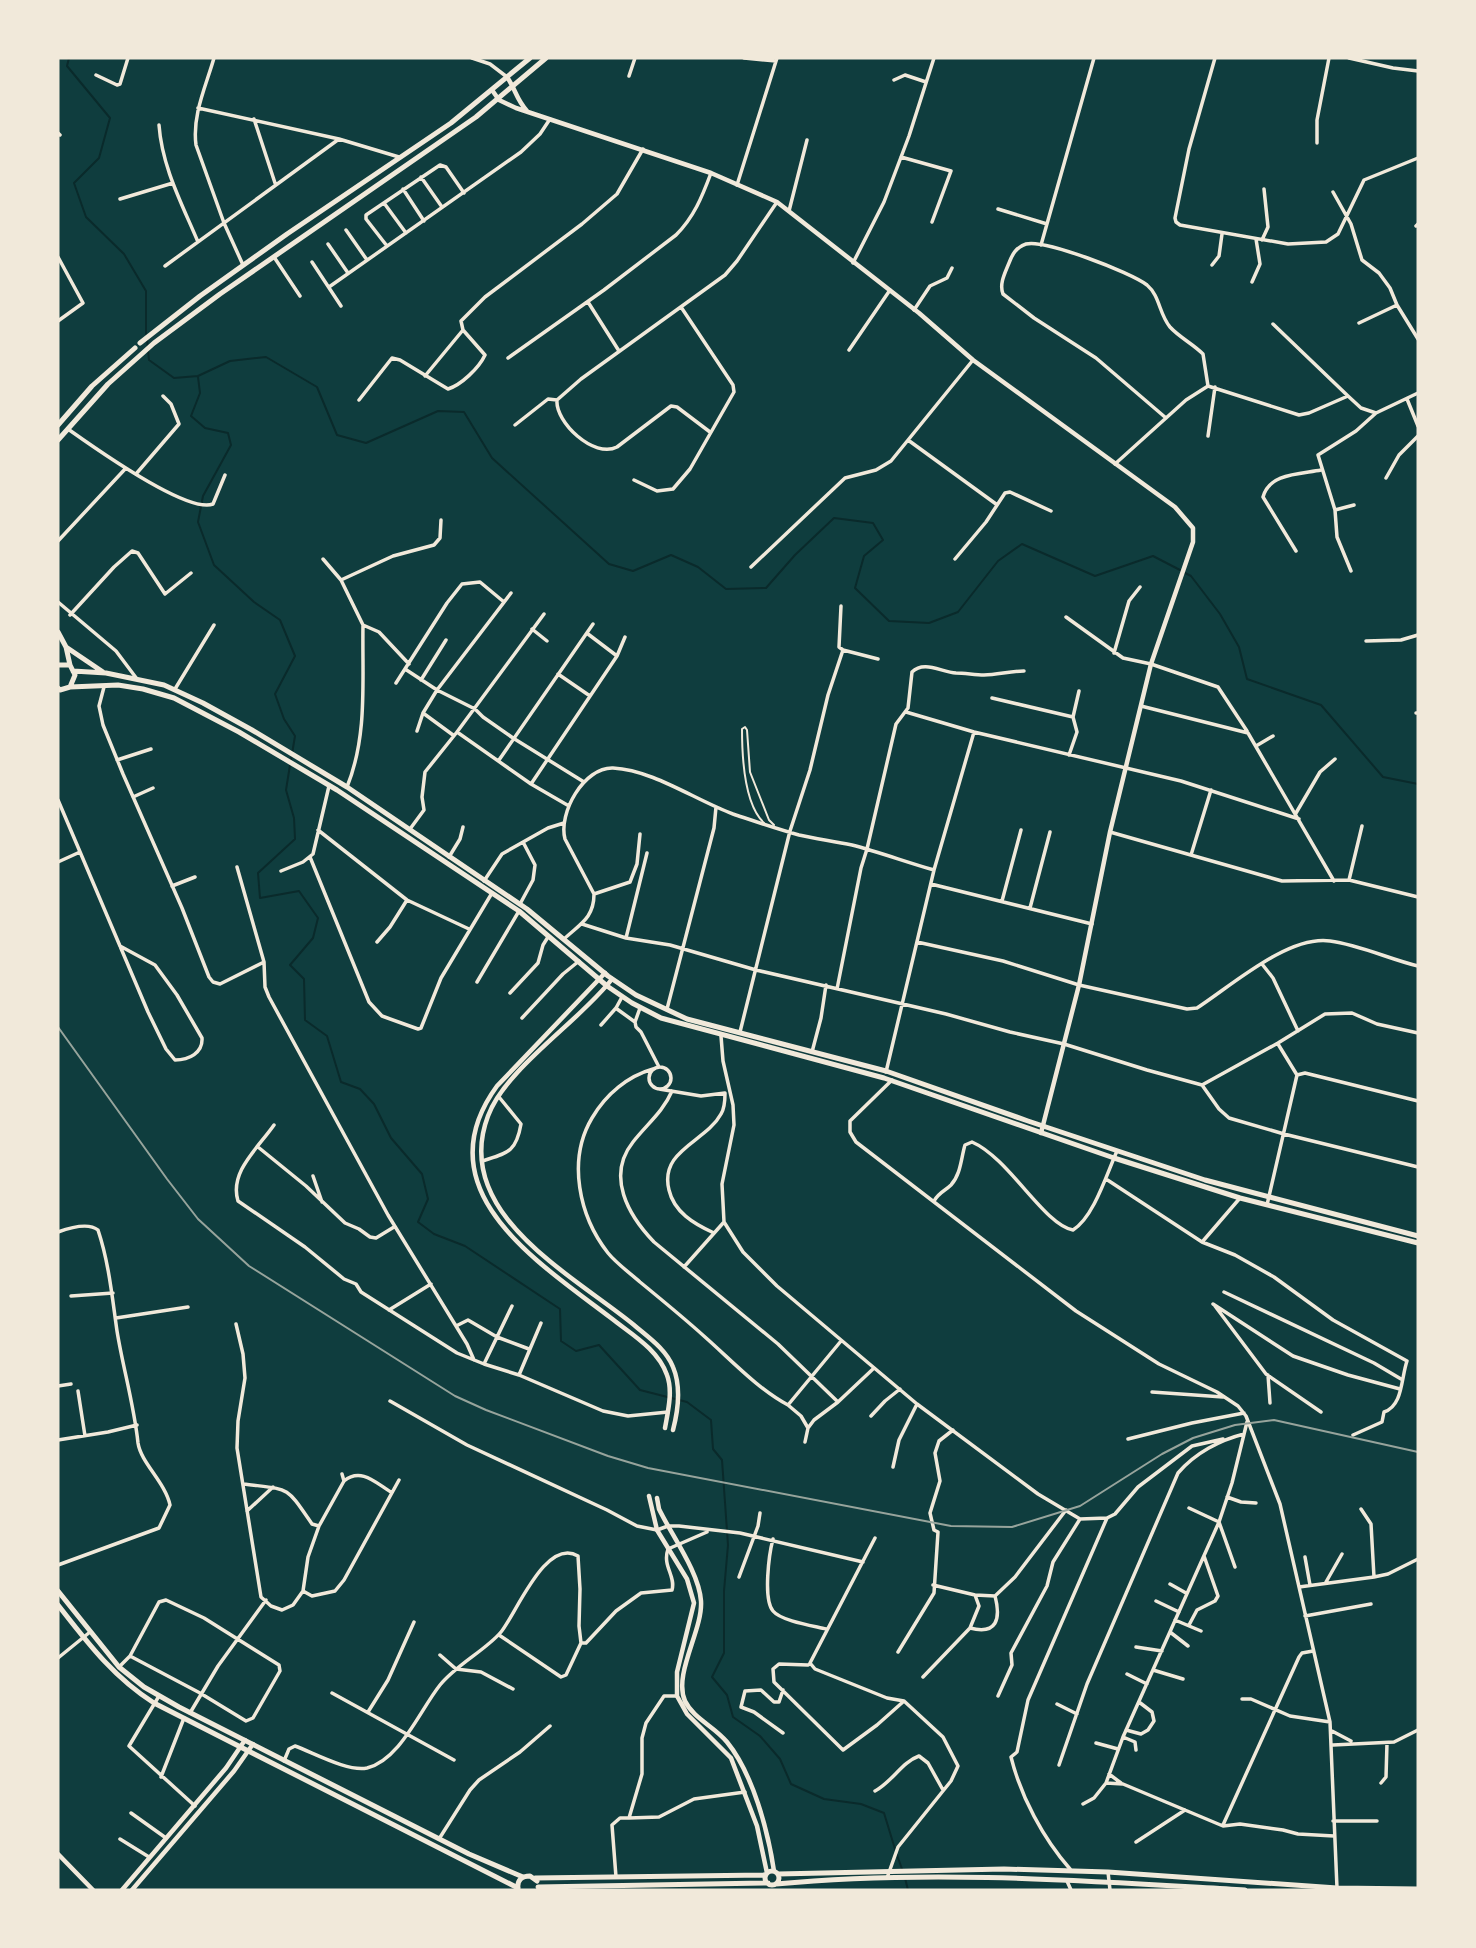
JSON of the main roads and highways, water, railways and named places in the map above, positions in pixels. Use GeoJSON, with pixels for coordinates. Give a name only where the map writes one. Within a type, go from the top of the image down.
{"type":"FeatureCollection","features":[{"type":"Feature","properties":{"kind":"main road"},"geometry":{"type":"LineString","coordinates":[[58,425],[92,386],[152,333],[243,265],[451,123],[530,58]]}},
{"type":"Feature","properties":{"kind":"main road"},"geometry":{"type":"LineString","coordinates":[[58,440],[101,392],[154,343],[220,293],[499,100],[546,58]]}},
{"type":"Feature","properties":{"kind":"main road"},"geometry":{"type":"LineString","coordinates":[[507,77],[514,87],[516,98],[528,112]]}},
{"type":"Feature","properties":{"kind":"main road"},"geometry":{"type":"LineString","coordinates":[[492,90],[499,100],[528,112],[711,173],[777,202],[890,290],[973,360],[1175,507],[1187,520],[1193,532],[1193,542],[1151,664],[1110,832],[1079,985],[1041,1133]]}},
{"type":"Feature","properties":{"kind":"main road"},"geometry":{"type":"LineString","coordinates":[[58,632],[72,668],[74,680],[70,687]]}},
{"type":"Feature","properties":{"kind":"main road"},"geometry":{"type":"LineString","coordinates":[[65,647],[106,673]]}},
{"type":"Feature","properties":{"kind":"main road"},"geometry":{"type":"LineString","coordinates":[[58,665],[137,679],[175,689],[296,755],[347,787],[358,799],[492,893],[520,907],[607,986],[640,1008],[661,1018],[810,1058],[885,1074],[892,1080],[1041,1133],[1205,1180],[1418,1236]]}},
{"type":"Feature","properties":{"kind":"main road"},"geometry":{"type":"LineString","coordinates":[[58,690],[104,685],[144,689],[174,698],[199,710],[411,829],[565,939],[612,979],[666,1011],[885,1074],[1043,1126],[1240,1198],[1418,1243]]}},
{"type":"Feature","properties":{"kind":"main road"},"geometry":{"type":"LineString","coordinates":[[199,710],[203,703]]}},
{"type":"Feature","properties":{"kind":"main road"},"geometry":{"type":"LineString","coordinates":[[248,738],[251,730]]}},
{"type":"Feature","properties":{"kind":"main road"},"geometry":{"type":"LineString","coordinates":[[605,973],[497,1086],[487,1100],[474,1139],[475,1175],[489,1209],[523,1249],[636,1337],[658,1358],[667,1375],[669,1394],[665,1428]]}},
{"type":"Feature","properties":{"kind":"main road"},"geometry":{"type":"LineString","coordinates":[[612,979],[499,1097],[486,1124],[482,1161],[484,1177],[494,1200],[518,1232],[546,1258],[651,1339],[670,1360],[676,1373],[677,1401],[673,1430]]}},
{"type":"Feature","properties":{"kind":"main road"},"geometry":{"type":"LineString","coordinates":[[649,1496],[657,1530],[687,1579],[694,1603],[677,1672],[677,1696],[687,1714],[731,1758],[757,1826],[770,1885]]}},
{"type":"Feature","properties":{"kind":"main road"},"geometry":{"type":"LineString","coordinates":[[657,1498],[659,1509],[699,1588],[701,1598],[701,1609],[684,1673],[685,1701],[719,1733],[737,1758],[760,1813],[779,1878],[770,1885]]}},
{"type":"Feature","properties":{"kind":"main road"},"geometry":{"type":"LineString","coordinates":[[58,1591],[119,1667],[159,1696],[439,1839],[523,1877],[639,1877],[890,1870],[1072,1871],[1337,1889],[1418,1889]]}},
{"type":"Feature","properties":{"kind":"main road"},"geometry":{"type":"LineString","coordinates":[[58,1605],[114,1673],[154,1703],[518,1890],[518,1882],[523,1877]]}},
{"type":"Feature","properties":{"kind":"main road"},"geometry":{"type":"LineString","coordinates":[[122,1890],[195,1806],[245,1740]]}},
{"type":"Feature","properties":{"kind":"main road"},"geometry":{"type":"LineString","coordinates":[[132,1890],[234,1771],[253,1744]]}},
{"type":"Feature","properties":{"kind":"main road"},"geometry":{"type":"LineString","coordinates":[[407,1833],[413,1826]]}},
{"type":"Feature","properties":{"kind":"main road"},"geometry":{"type":"LineString","coordinates":[[58,1854],[93,1890]]}},
{"type":"Feature","properties":{"kind":"main road"},"geometry":{"type":"LineString","coordinates":[[1081,1880],[1082,1872]]}},
{"type":"Feature","properties":{"kind":"main road"},"geometry":{"type":"LineString","coordinates":[[639,1877],[639,1884]]}},
{"type":"Feature","properties":{"kind":"main road"},"geometry":{"type":"LineString","coordinates":[[535,1878],[539,1889],[573,1885],[770,1885],[908,1878],[1066,1879],[1245,1890]]}},
{"type":"Feature","properties":{"kind":"main road"},"geometry":{"type":"LineString","coordinates":[[132,1879],[138,1884]]}},
{"type":"Feature","properties":{"kind":"main road"},"geometry":{"type":"LineString","coordinates":[[1201,1888],[1203,1880]]}},
{"type":"Feature","properties":{"kind":"main road"},"geometry":{"type":"LineString","coordinates":[[504,1882],[509,1890]]}},
{"type":"Feature","properties":{"kind":"main road"},"geometry":{"type":"LineString","coordinates":[[566,1890],[573,1885]]}},
{"type":"Feature","properties":{"kind":"waterway"},"geometry":{"type":"LineString","coordinates":[[69,58],[67,66],[110,118],[99,158],[74,183],[86,217],[124,254],[146,291],[146,334]]}},
{"type":"Feature","properties":{"kind":"waterway"},"geometry":{"type":"LineString","coordinates":[[147,339],[149,360],[174,378],[198,376],[230,361],[266,357],[317,387],[337,435],[366,443],[438,411],[464,412],[492,458],[609,564],[633,571],[671,555],[698,567],[726,589],[766,588],[795,555],[834,518],[873,523],[883,540],[864,556],[855,588],[889,621],[929,623],[958,612],[998,561],[1022,544],[1095,576],[1153,556],[1180,570]]}},
{"type":"Feature","properties":{"kind":"waterway"},"geometry":{"type":"LineString","coordinates":[[198,377],[200,393],[191,416],[205,428],[228,433],[231,445],[203,496],[198,522],[214,565],[254,602],[280,620],[295,656],[275,694],[284,719],[295,736],[291,760]]}},
{"type":"Feature","properties":{"kind":"waterway"},"geometry":{"type":"LineString","coordinates":[[1185,573],[1191,576],[1220,614],[1239,647],[1247,679],[1321,705],[1383,777],[1418,784]]}},
{"type":"Feature","properties":{"kind":"waterway"},"geometry":{"type":"LineString","coordinates":[[290,765],[286,790],[294,818],[295,839],[258,873],[260,898],[299,891],[318,918],[313,938],[290,965],[304,979],[305,1020],[327,1036],[341,1082],[360,1089],[374,1104],[391,1138],[422,1174],[428,1199],[418,1222],[434,1234],[465,1246],[560,1309],[561,1341],[576,1351],[599,1345],[640,1390],[687,1402],[711,1420],[713,1449],[722,1460],[728,1545],[724,1591],[724,1653],[712,1677],[727,1695],[733,1717],[760,1736],[780,1759],[791,1784],[824,1799],[861,1804],[884,1813],[895,1849]]}},
{"type":"Feature","properties":{"kind":"waterway"},"geometry":{"type":"LineString","coordinates":[[897,1855],[902,1869]]}},
{"type":"Feature","properties":{"kind":"waterway"},"geometry":{"type":"LineString","coordinates":[[905,1878],[908,1890]]}},
{"type":"Feature","properties":{"kind":"railway"},"geometry":{"type":"LineString","coordinates":[[58,1027],[198,1219],[249,1266],[455,1396],[608,1456],[648,1468],[951,1526],[1012,1527],[1080,1506],[1162,1454],[1193,1438],[1235,1425],[1274,1420],[1418,1452]]}}]}
